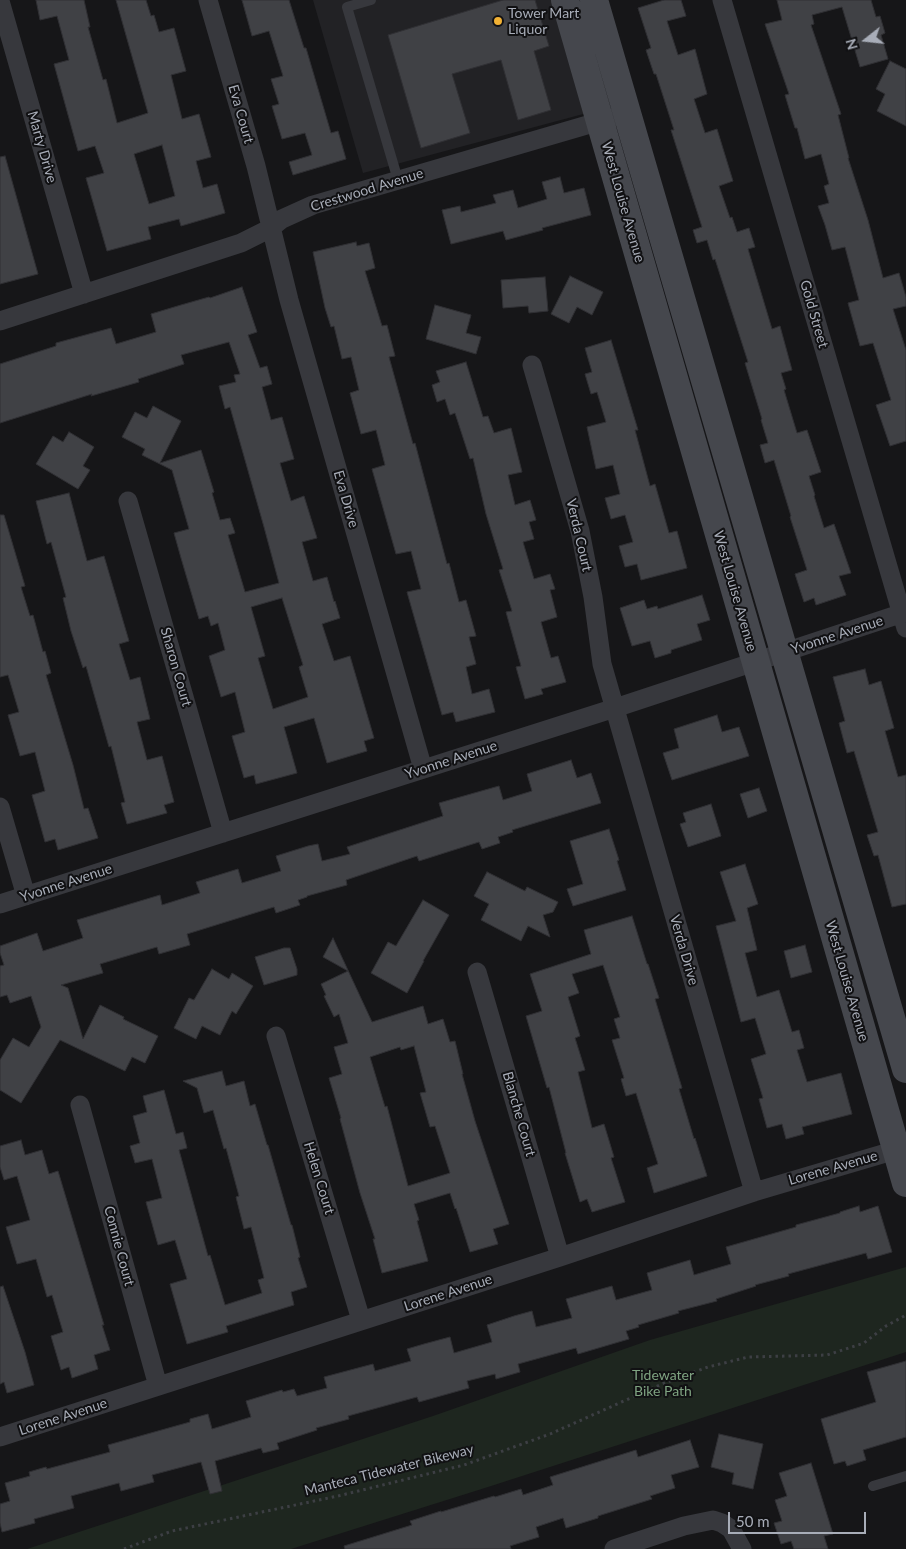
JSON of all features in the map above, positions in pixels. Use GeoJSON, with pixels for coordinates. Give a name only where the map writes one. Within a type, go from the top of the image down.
{"type":"FeatureCollection","features":[{"type":"Feature","properties":{"kind":"main road","name":"West Louise Avenue"},"geometry":{"type":"LineString","coordinates":[[565,0],[755,662],[901,1148],[906,1182]]}},
{"type":"Feature","properties":{"kind":"main road","name":"West Louise Avenue"},"geometry":{"type":"LineString","coordinates":[[594,0],[906,1069]]}},
{"type":"Feature","properties":{"kind":"street","name":"Eva Court"},"geometry":{"type":"LineString","coordinates":[[208,0],[256,166],[271,228]]}},
{"type":"Feature","properties":{"kind":"street","name":"Gold Street"},"geometry":{"type":"LineString","coordinates":[[722,0],[905,618]]}},
{"type":"Feature","properties":{"kind":"street","name":"Marty Drive"},"geometry":{"type":"LineString","coordinates":[[0,1],[84,294]]}},
{"type":"Feature","properties":{"kind":"street","name":"Crestwood Avenue"},"geometry":{"type":"LineString","coordinates":[[0,321],[242,244],[271,228],[282,219],[313,205],[627,114]]}},
{"type":"Feature","properties":{"kind":"street","name":"Eva Drive"},"geometry":{"type":"LineString","coordinates":[[271,228],[289,300],[423,769]]}},
{"type":"Feature","properties":{"kind":"street","name":"Verda Court"},"geometry":{"type":"LineString","coordinates":[[532,365],[580,531],[593,597],[602,664],[615,708]]}},
{"type":"Feature","properties":{"kind":"street","name":"Sharon Court"},"geometry":{"type":"LineString","coordinates":[[128,501],[223,833]]}},
{"type":"Feature","properties":{"kind":"street","name":"Yvonne Avenue"},"geometry":{"type":"LineString","coordinates":[[0,904],[615,708],[783,652],[905,618]]}},
{"type":"Feature","properties":{"kind":"street","name":"Verda Drive"},"geometry":{"type":"LineString","coordinates":[[615,708],[754,1192]]}},
{"type":"Feature","properties":{"kind":"street"},"geometry":{"type":"LineString","coordinates":[[0,807],[26,896]]}},
{"type":"Feature","properties":{"kind":"street","name":"Blanche Court"},"geometry":{"type":"LineString","coordinates":[[478,972],[560,1257]]}},
{"type":"Feature","properties":{"kind":"street","name":"Helen Court"},"geometry":{"type":"LineString","coordinates":[[276,1036],[361,1320]]}},
{"type":"Feature","properties":{"kind":"street","name":"Connie Court"},"geometry":{"type":"LineString","coordinates":[[80,1105],[158,1386]]}},
{"type":"Feature","properties":{"kind":"street","name":"Lorene Avenue"},"geometry":{"type":"LineString","coordinates":[[0,1437],[560,1257],[754,1192],[901,1148]]}},
{"type":"Feature","properties":{"kind":"street"},"geometry":{"type":"LineString","coordinates":[[614,1549],[684,1526],[713,1520],[731,1529],[742,1549]]}},
{"type":"Feature","properties":{"kind":"lane"},"geometry":{"type":"LineString","coordinates":[[371,0],[347,7],[398,180]]}},
{"type":"Feature","properties":{"kind":"lane"},"geometry":{"type":"LineString","coordinates":[[873,1486],[906,1476]]}},
{"type":"Feature","properties":{"kind":"path","name":"Manteca Tidewater Bikeway"},"geometry":{"type":"LineString","coordinates":[[124,1549],[172,1531],[338,1496],[464,1465],[550,1434],[662,1384],[708,1367],[748,1357],[827,1355],[864,1343],[886,1326],[906,1315]]}},
{"type":"Feature","properties":{"kind":"shaded area"},"geometry":{"type":"Polygon","coordinates":[[[313,0],[555,0],[587,113],[363,173],[313,0]]]}},
{"type":"Feature","properties":{"kind":"green space","name":"Tidewater Bike Path"},"geometry":{"type":"Polygon","coordinates":[[[906,1267],[906,1352],[488,1487],[291,1549],[27,1549],[433,1416],[650,1340],[906,1267]]]}},
{"type":"Feature","properties":{"kind":"building"},"geometry":{"type":"Polygon","coordinates":[[[36,0],[84,0],[90,27],[88,27],[103,80],[106,79],[117,123],[148,113],[116,0],[146,0],[151,16],[154,15],[159,32],[174,28],[186,71],[171,75],[182,119],[199,114],[211,157],[196,161],[203,188],[217,184],[225,213],[181,226],[179,219],[148,227],[151,239],[107,251],[86,178],[104,173],[95,146],[78,151],[54,64],[69,60],[57,16],[40,20],[36,0]],[[162,145],[134,154],[149,204],[175,196],[162,145]]]}},
{"type":"Feature","properties":{"kind":"building"},"geometry":{"type":"Polygon","coordinates":[[[242,0],[289,0],[304,48],[306,48],[331,133],[338,131],[346,159],[293,175],[289,162],[312,155],[305,133],[282,139],[272,106],[279,104],[271,79],[283,76],[269,31],[252,36],[242,0]]]}},
{"type":"Feature","properties":{"kind":"building"},"geometry":{"type":"Polygon","coordinates":[[[503,0],[535,0],[549,46],[534,51],[551,110],[518,120],[501,60],[452,74],[470,133],[421,148],[388,35],[503,0]]]}},
{"type":"Feature","properties":{"kind":"building"},"geometry":{"type":"Polygon","coordinates":[[[664,0],[681,0],[686,16],[667,21],[678,55],[695,49],[707,94],[694,99],[705,133],[717,129],[733,181],[719,186],[737,232],[749,228],[755,247],[748,249],[772,329],[780,326],[792,370],[781,373],[786,389],[784,390],[797,433],[807,430],[821,472],[809,476],[814,496],[824,528],[834,524],[851,573],[839,576],[846,595],[816,605],[814,598],[804,602],[795,574],[807,570],[774,460],[765,463],[760,445],[768,443],[745,363],[748,362],[715,259],[713,260],[707,240],[697,243],[693,230],[702,227],[671,130],[674,130],[656,74],[654,74],[646,50],[651,48],[638,8],[664,0]]]}},
{"type":"Feature","properties":{"kind":"building"},"geometry":{"type":"Polygon","coordinates":[[[777,0],[871,0],[876,17],[880,16],[885,33],[881,35],[888,59],[860,67],[842,7],[812,15],[814,24],[811,25],[841,114],[838,115],[848,158],[868,220],[883,278],[899,273],[906,297],[906,306],[893,309],[906,350],[906,441],[890,446],[876,405],[891,400],[873,343],[860,346],[848,303],[859,300],[845,247],[832,250],[818,206],[829,203],[824,186],[829,184],[821,154],[805,159],[797,128],[795,128],[785,95],[789,94],[765,24],[782,20],[777,0]]]}},
{"type":"Feature","properties":{"kind":"building"},"geometry":{"type":"Polygon","coordinates":[[[890,61],[906,69],[906,126],[877,111],[885,94],[876,89],[890,61]]]}},
{"type":"Feature","properties":{"kind":"building"},"geometry":{"type":"Polygon","coordinates":[[[5,156],[38,274],[0,284],[0,157],[5,156]]]}},
{"type":"Feature","properties":{"kind":"building"},"geometry":{"type":"Polygon","coordinates":[[[560,177],[564,193],[584,188],[591,215],[506,240],[503,231],[451,244],[442,210],[460,206],[461,212],[496,203],[493,195],[513,190],[518,208],[547,199],[542,182],[560,177]]]}},
{"type":"Feature","properties":{"kind":"building"},"geometry":{"type":"Polygon","coordinates":[[[356,242],[357,246],[369,243],[375,268],[365,271],[382,326],[387,325],[395,356],[389,357],[413,444],[415,443],[447,564],[449,563],[459,602],[466,600],[476,636],[469,637],[476,664],[466,667],[472,694],[489,689],[495,712],[456,722],[453,712],[442,715],[407,592],[421,589],[411,551],[396,554],[372,469],[385,465],[376,430],[361,434],[350,393],[359,390],[351,357],[342,359],[334,326],[331,327],[325,308],[313,252],[356,242]]]}},
{"type":"Feature","properties":{"kind":"building"},"geometry":{"type":"Polygon","coordinates":[[[570,276],[603,292],[592,315],[577,307],[569,323],[551,314],[570,276]]]}},
{"type":"Feature","properties":{"kind":"building"},"geometry":{"type":"Polygon","coordinates":[[[545,277],[548,311],[529,313],[528,306],[503,308],[501,280],[545,277]]]}},
{"type":"Feature","properties":{"kind":"building"},"geometry":{"type":"Polygon","coordinates":[[[242,287],[257,332],[248,335],[260,368],[267,366],[272,384],[262,387],[271,420],[282,417],[294,459],[280,463],[291,501],[304,496],[317,538],[302,542],[313,581],[327,577],[340,618],[322,624],[334,661],[350,656],[374,738],[364,741],[367,751],[327,763],[314,718],[284,727],[297,773],[256,784],[254,775],[244,778],[232,736],[245,732],[235,692],[221,697],[209,656],[225,650],[218,623],[211,626],[208,616],[199,619],[174,533],[189,529],[172,470],[142,455],[145,449],[122,437],[135,412],[147,418],[153,406],[181,421],[160,463],[201,450],[214,492],[212,493],[220,520],[230,518],[235,533],[228,535],[245,592],[279,583],[230,407],[225,409],[219,386],[236,382],[234,375],[240,374],[229,342],[181,355],[184,364],[138,379],[139,382],[91,396],[92,394],[0,423],[0,364],[56,346],[56,343],[111,328],[116,344],[156,332],[151,314],[242,287]],[[282,598],[251,607],[265,656],[258,658],[273,709],[308,697],[299,667],[303,665],[282,598]]]}},
{"type":"Feature","properties":{"kind":"building"},"geometry":{"type":"Polygon","coordinates":[[[435,305],[471,315],[466,333],[481,337],[476,354],[426,339],[435,305]]]}},
{"type":"Feature","properties":{"kind":"building"},"geometry":{"type":"Polygon","coordinates":[[[611,340],[638,430],[635,430],[650,486],[655,484],[669,533],[677,531],[687,568],[641,580],[637,564],[625,567],[619,546],[633,542],[625,515],[611,519],[605,498],[620,494],[613,465],[596,469],[587,427],[606,422],[597,392],[591,394],[585,374],[592,372],[585,348],[611,340]]]}},
{"type":"Feature","properties":{"kind":"building"},"geometry":{"type":"Polygon","coordinates":[[[466,362],[483,417],[488,416],[494,433],[511,428],[522,472],[508,475],[515,505],[530,500],[536,520],[529,522],[534,539],[523,542],[534,579],[550,574],[555,589],[550,590],[557,617],[541,622],[551,658],[558,656],[566,682],[541,689],[543,694],[525,699],[516,667],[521,666],[506,612],[512,611],[499,570],[503,569],[486,514],[473,458],[470,459],[455,413],[450,415],[445,399],[437,402],[432,385],[440,382],[436,371],[466,362]]]}},
{"type":"Feature","properties":{"kind":"building"},"geometry":{"type":"Polygon","coordinates":[[[69,432],[94,447],[83,466],[90,470],[78,489],[36,464],[53,436],[63,442],[69,432]]]}},
{"type":"Feature","properties":{"kind":"building"},"geometry":{"type":"Polygon","coordinates":[[[69,493],[87,561],[104,556],[129,641],[119,644],[130,680],[140,677],[150,719],[137,722],[147,760],[162,756],[174,802],[164,805],[167,813],[127,824],[121,803],[125,802],[111,746],[109,747],[86,666],[83,668],[71,631],[63,598],[66,597],[51,542],[47,544],[36,501],[69,493]]]}},
{"type":"Feature","properties":{"kind":"building"},"geometry":{"type":"Polygon","coordinates":[[[0,515],[4,515],[25,586],[21,587],[30,616],[33,615],[43,652],[45,651],[51,673],[46,675],[84,809],[88,808],[98,838],[58,850],[55,839],[45,842],[32,795],[45,791],[35,752],[20,756],[8,715],[19,712],[8,675],[0,677],[0,515]]]}},
{"type":"Feature","properties":{"kind":"building"},"geometry":{"type":"Polygon","coordinates":[[[702,595],[710,620],[697,624],[702,640],[671,650],[671,653],[655,658],[650,641],[632,646],[620,608],[644,600],[647,609],[657,606],[658,609],[702,595]]]}},
{"type":"Feature","properties":{"kind":"building"},"geometry":{"type":"Polygon","coordinates":[[[865,669],[869,685],[881,681],[894,728],[885,731],[898,777],[906,775],[906,904],[892,907],[878,855],[874,856],[867,835],[878,832],[854,751],[847,753],[839,723],[845,721],[833,677],[865,669]]]}},
{"type":"Feature","properties":{"kind":"building"},"geometry":{"type":"Polygon","coordinates":[[[717,715],[722,732],[739,727],[749,756],[672,780],[663,753],[679,748],[674,729],[717,715]]]}},
{"type":"Feature","properties":{"kind":"building"},"geometry":{"type":"Polygon","coordinates":[[[571,760],[577,778],[591,773],[601,803],[512,830],[513,832],[498,837],[500,843],[482,849],[479,842],[419,861],[417,856],[346,880],[347,885],[307,896],[298,900],[300,905],[276,913],[274,907],[187,934],[190,945],[159,954],[157,947],[100,964],[103,973],[61,985],[68,988],[83,1039],[100,1005],[124,1017],[123,1019],[158,1036],[145,1063],[132,1057],[125,1071],[60,1040],[21,1103],[0,1090],[0,1060],[13,1038],[29,1047],[41,1027],[31,996],[10,1003],[7,995],[0,997],[0,966],[4,965],[0,946],[37,933],[43,951],[83,938],[77,920],[160,895],[162,905],[200,893],[196,882],[238,869],[242,883],[281,871],[276,856],[308,846],[318,844],[322,861],[350,854],[347,847],[443,816],[439,803],[499,786],[503,800],[532,791],[527,774],[571,760]]]}},
{"type":"Feature","properties":{"kind":"building"},"geometry":{"type":"Polygon","coordinates":[[[759,788],[767,811],[748,818],[740,794],[759,788]]]}},
{"type":"Feature","properties":{"kind":"building"},"geometry":{"type":"Polygon","coordinates":[[[711,804],[721,836],[688,847],[680,824],[686,822],[683,813],[711,804]]]}},
{"type":"Feature","properties":{"kind":"building"},"geometry":{"type":"Polygon","coordinates":[[[609,829],[626,890],[573,906],[567,889],[583,884],[570,841],[609,829]]]}},
{"type":"Feature","properties":{"kind":"building"},"geometry":{"type":"Polygon","coordinates":[[[745,864],[758,904],[747,908],[757,950],[745,953],[757,997],[779,990],[792,1032],[799,1030],[804,1048],[797,1050],[807,1082],[841,1073],[852,1114],[802,1127],[804,1134],[786,1139],[782,1124],[767,1128],[759,1099],[763,1098],[751,1059],[766,1054],[755,1018],[741,1022],[716,926],[736,921],[720,872],[745,864]]]}},
{"type":"Feature","properties":{"kind":"building"},"geometry":{"type":"Polygon","coordinates":[[[487,872],[525,891],[527,887],[558,902],[553,912],[543,915],[550,937],[528,926],[521,941],[481,920],[489,904],[474,896],[487,872]]]}},
{"type":"Feature","properties":{"kind":"building"},"geometry":{"type":"Polygon","coordinates":[[[423,900],[449,915],[407,993],[371,973],[388,942],[396,946],[423,900]]]}},
{"type":"Feature","properties":{"kind":"building"},"geometry":{"type":"Polygon","coordinates":[[[632,916],[659,998],[655,999],[682,1088],[679,1089],[707,1176],[654,1193],[647,1168],[658,1164],[636,1093],[626,1096],[621,1079],[624,1078],[612,1040],[620,1038],[614,1019],[620,1017],[603,965],[572,974],[579,993],[568,997],[580,1036],[575,1038],[585,1070],[578,1072],[592,1128],[604,1124],[614,1157],[611,1158],[625,1202],[592,1212],[587,1199],[580,1202],[565,1153],[549,1087],[547,1088],[526,1016],[542,1011],[530,974],[591,954],[584,930],[632,916]]]}},
{"type":"Feature","properties":{"kind":"building"},"geometry":{"type":"Polygon","coordinates":[[[333,938],[372,1022],[423,1006],[428,1024],[443,1019],[450,1042],[455,1041],[475,1121],[509,1224],[493,1229],[498,1244],[470,1252],[450,1193],[414,1204],[428,1261],[382,1273],[373,1239],[375,1239],[360,1193],[329,1078],[342,1074],[334,1047],[348,1043],[339,1014],[334,1017],[324,996],[326,995],[321,984],[348,971],[323,957],[333,938]],[[414,1046],[401,1050],[400,1047],[370,1057],[385,1107],[387,1106],[408,1186],[450,1173],[435,1126],[430,1127],[420,1093],[426,1092],[414,1046]]]}},
{"type":"Feature","properties":{"kind":"building"},"geometry":{"type":"Polygon","coordinates":[[[805,945],[812,972],[791,978],[784,951],[805,945]]]}},
{"type":"Feature","properties":{"kind":"building"},"geometry":{"type":"Polygon","coordinates":[[[290,948],[297,969],[297,975],[264,985],[255,957],[290,948]]]}},
{"type":"Feature","properties":{"kind":"building"},"geometry":{"type":"Polygon","coordinates":[[[212,969],[229,979],[232,973],[253,986],[236,1014],[232,1011],[220,1035],[202,1026],[196,1039],[174,1028],[189,998],[194,1000],[212,969]]]}},
{"type":"Feature","properties":{"kind":"building"},"geometry":{"type":"Polygon","coordinates":[[[222,1071],[226,1086],[244,1081],[250,1106],[255,1104],[292,1225],[300,1257],[298,1258],[307,1287],[291,1292],[294,1305],[226,1326],[228,1332],[187,1344],[170,1284],[187,1279],[175,1240],[158,1245],[146,1202],[162,1198],[152,1159],[135,1163],[130,1146],[140,1143],[133,1116],[147,1112],[143,1096],[164,1090],[176,1134],[183,1132],[187,1148],[179,1150],[208,1256],[210,1255],[225,1305],[262,1293],[258,1280],[264,1278],[251,1227],[244,1229],[236,1197],[239,1196],[213,1110],[204,1113],[197,1088],[183,1081],[222,1071]]]}},
{"type":"Feature","properties":{"kind":"building"},"geometry":{"type":"Polygon","coordinates":[[[21,1140],[25,1155],[42,1150],[49,1174],[58,1171],[110,1350],[94,1355],[98,1369],[72,1378],[69,1367],[61,1370],[51,1336],[63,1332],[52,1295],[47,1297],[36,1259],[17,1264],[6,1227],[30,1220],[17,1176],[4,1180],[0,1167],[0,1146],[21,1140]]]}},
{"type":"Feature","properties":{"kind":"building"},"geometry":{"type":"Polygon","coordinates":[[[859,1206],[860,1212],[878,1206],[892,1252],[868,1259],[866,1253],[788,1274],[789,1276],[755,1285],[716,1299],[717,1301],[678,1311],[679,1313],[638,1325],[639,1327],[626,1331],[629,1339],[578,1354],[576,1348],[518,1364],[520,1372],[496,1379],[495,1374],[467,1381],[469,1388],[419,1402],[417,1397],[348,1416],[349,1419],[316,1428],[317,1430],[277,1443],[279,1449],[263,1453],[261,1448],[215,1461],[222,1491],[210,1494],[201,1462],[152,1475],[154,1482],[121,1491],[119,1483],[71,1496],[74,1508],[34,1519],[35,1523],[2,1532],[0,1504],[10,1501],[5,1483],[30,1476],[29,1472],[110,1452],[108,1445],[190,1422],[190,1419],[208,1414],[212,1429],[251,1417],[246,1401],[282,1390],[283,1392],[294,1389],[297,1396],[327,1388],[324,1377],[373,1364],[375,1371],[411,1361],[407,1349],[424,1344],[450,1337],[454,1353],[492,1342],[487,1325],[514,1316],[532,1311],[536,1327],[572,1318],[566,1299],[612,1286],[616,1300],[652,1290],[647,1273],[690,1260],[694,1275],[731,1264],[726,1247],[796,1227],[796,1225],[859,1206]]]}},
{"type":"Feature","properties":{"kind":"building"},"geometry":{"type":"Polygon","coordinates":[[[3,1286],[34,1385],[7,1393],[4,1382],[0,1384],[0,1287],[3,1286]]]}},
{"type":"Feature","properties":{"kind":"building"},"geometry":{"type":"Polygon","coordinates":[[[906,1361],[906,1437],[863,1450],[866,1460],[847,1466],[845,1461],[834,1464],[821,1419],[876,1402],[867,1372],[906,1361]]]}},
{"type":"Feature","properties":{"kind":"building"},"geometry":{"type":"Polygon","coordinates":[[[719,1434],[763,1444],[753,1489],[732,1484],[734,1473],[711,1467],[719,1434]]]}},
{"type":"Feature","properties":{"kind":"building"},"geometry":{"type":"Polygon","coordinates":[[[690,1440],[699,1467],[671,1475],[675,1488],[650,1496],[652,1499],[566,1528],[563,1518],[536,1527],[539,1537],[510,1546],[511,1549],[345,1549],[344,1546],[412,1525],[410,1521],[441,1511],[521,1489],[523,1495],[553,1485],[550,1477],[636,1450],[638,1457],[690,1440]]]}},
{"type":"Feature","properties":{"kind":"building"},"geometry":{"type":"Polygon","coordinates":[[[811,1463],[833,1534],[824,1536],[828,1549],[794,1549],[791,1541],[781,1544],[774,1523],[782,1521],[775,1500],[787,1496],[779,1473],[811,1463]]]}},
{"type":"Feature","properties":{"kind":"place","name":"Tower Mart Liquor"},"geometry":{"type":"Point","coordinates":[498,21]}}]}
